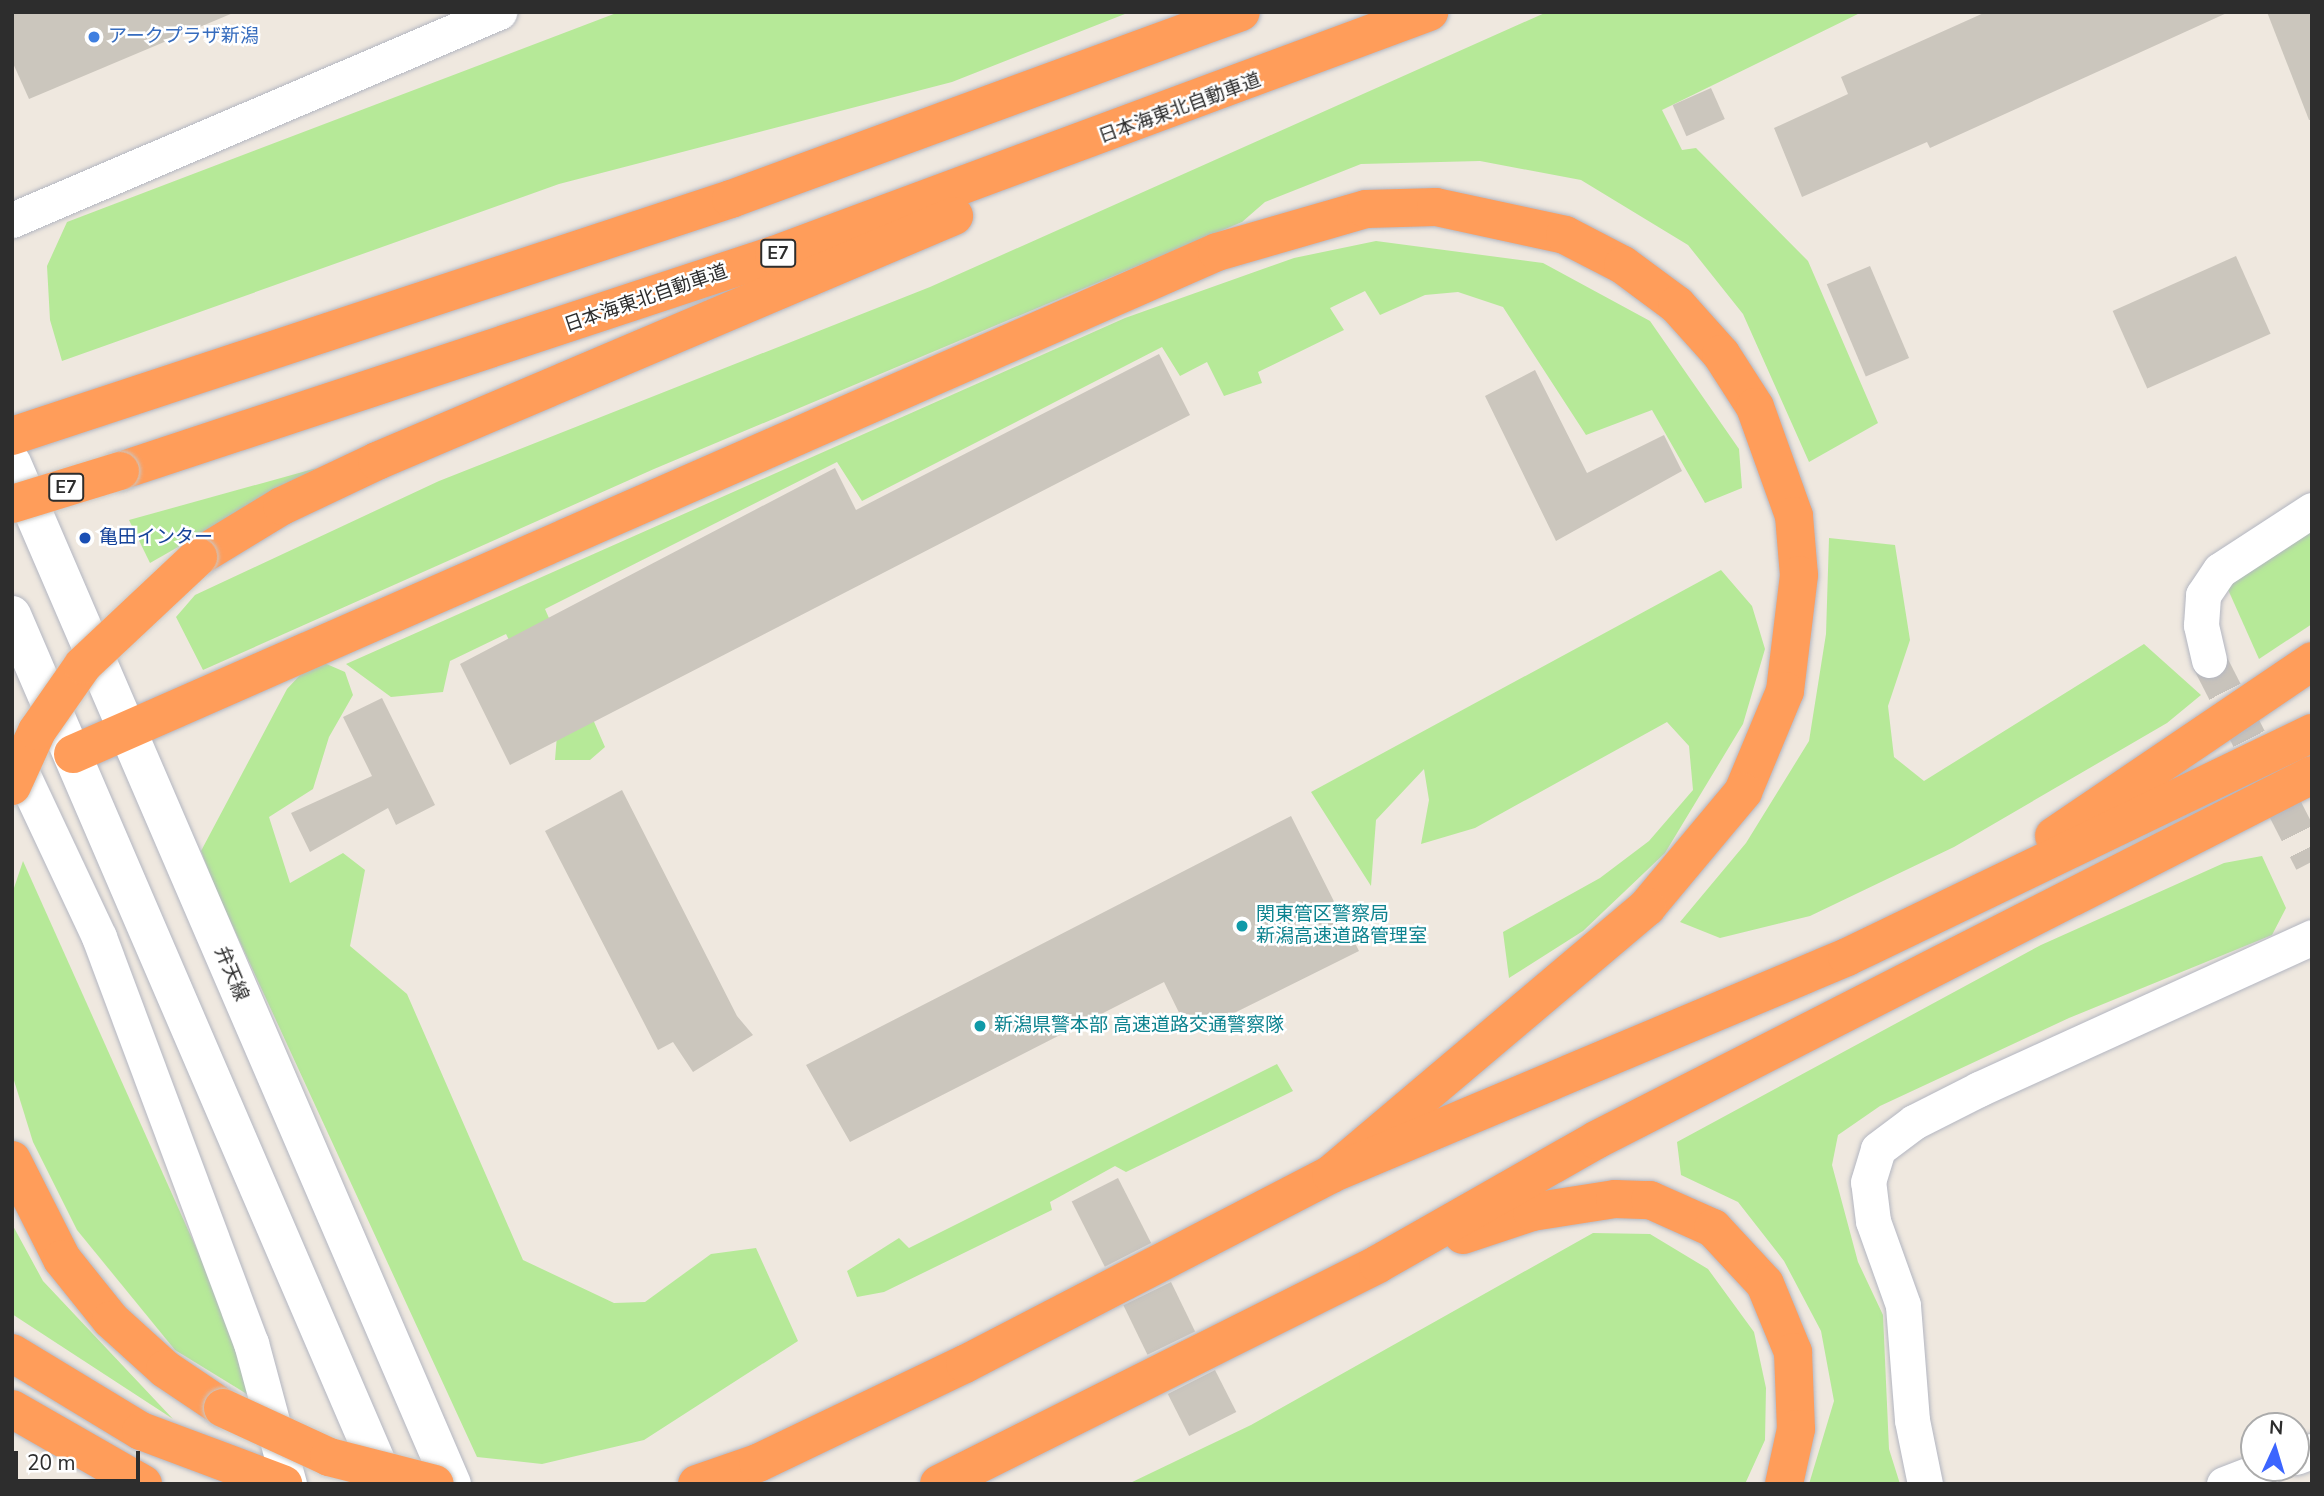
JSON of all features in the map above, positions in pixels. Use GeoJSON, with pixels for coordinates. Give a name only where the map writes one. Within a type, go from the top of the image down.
{"type":"FeatureCollection","features":[{"type":"Feature","properties":{"kind":"highway"},"geometry":{"type":"LineString","coordinates":[[12,436],[94,399],[731,199],[1241,12]]}},
{"type":"Feature","properties":{"kind":"highway","name":"日本海東北自動車道"},"geometry":{"type":"LineString","coordinates":[[12,503],[120,471],[774,255],[1283,72],[1429,12]]}},
{"type":"Feature","properties":{"kind":"highway"},"geometry":{"type":"LineString","coordinates":[[12,786],[37,732],[83,665],[198,557],[282,506],[377,461],[1283,72]]}},
{"type":"Feature","properties":{"kind":"highway"},"geometry":{"type":"LineString","coordinates":[[73,754],[126,728],[1132,286],[1262,236],[1366,209],[1436,207],[1565,235],[1623,265],[1677,305],[1721,354],[1755,407],[1794,516],[1799,575],[1785,691],[1743,792],[1647,907],[1331,1174]]}},
{"type":"Feature","properties":{"kind":"highway"},"geometry":{"type":"LineString","coordinates":[[12,410],[94,399]]}},
{"type":"Feature","properties":{"kind":"highway"},"geometry":{"type":"LineString","coordinates":[[1942,912],[2312,661]]}},
{"type":"Feature","properties":{"kind":"highway"},"geometry":{"type":"LineString","coordinates":[[697,1484],[758,1463],[965,1364],[1331,1174],[1742,1004],[1942,912],[2312,733]]}},
{"type":"Feature","properties":{"kind":"highway"},"geometry":{"type":"LineString","coordinates":[[939,1484],[1378,1264],[1596,1140],[2312,775]]}},
{"type":"Feature","properties":{"kind":"highway"},"geometry":{"type":"LineString","coordinates":[[2085,891],[2312,803]]}},
{"type":"Feature","properties":{"kind":"highway"},"geometry":{"type":"LineString","coordinates":[[12,1160],[62,1259],[111,1320],[165,1369],[223,1408],[329,1457],[435,1484]]}},
{"type":"Feature","properties":{"kind":"highway"},"geometry":{"type":"LineString","coordinates":[[1378,1264],[1576,1201],[1650,1200],[1683,1212],[1741,1254],[1782,1315],[1797,1392],[1784,1484]]}},
{"type":"Feature","properties":{"kind":"highway"},"geometry":{"type":"LineString","coordinates":[[12,1353],[83,1400],[200,1457],[283,1484]]}},
{"type":"Feature","properties":{"kind":"highway"},"geometry":{"type":"LineString","coordinates":[[12,1409],[144,1484]]}},
{"type":"Feature","properties":{"kind":"highway"},"geometry":{"type":"LineString","coordinates":[[12,1429],[135,1484]]}},
{"type":"Feature","properties":{"kind":"street"},"geometry":{"type":"LineString","coordinates":[[12,220],[499,12]]}},
{"type":"Feature","properties":{"kind":"street","name":"弁天線"},"geometry":{"type":"LineString","coordinates":[[12,463],[452,1484]]}},
{"type":"Feature","properties":{"kind":"street"},"geometry":{"type":"LineString","coordinates":[[2209,660],[2201,625],[2209,587],[2221,570],[2312,510]]}},
{"type":"Feature","properties":{"kind":"street"},"geometry":{"type":"LineString","coordinates":[[12,615],[386,1484]]}},
{"type":"Feature","properties":{"kind":"street"},"geometry":{"type":"LineString","coordinates":[[12,752],[99,936],[251,1343],[289,1484]]}},
{"type":"Feature","properties":{"kind":"street"},"geometry":{"type":"LineString","coordinates":[[1925,1484],[1912,1420],[1903,1306],[1873,1222],[1868,1182],[1878,1149],[1914,1122],[1979,1089],[2312,937]]}},
{"type":"Feature","properties":{"kind":"green space"},"geometry":{"type":"Polygon","coordinates":[[[619,12],[1130,12],[952,82],[559,184],[62,361],[50,320],[47,266],[67,222],[619,12]]]}},
{"type":"Feature","properties":{"kind":"green space"},"geometry":{"type":"Polygon","coordinates":[[[1547,12],[1862,12],[1662,110],[1682,150],[1696,148],[1808,261],[1878,423],[1809,462],[1743,314],[1688,245],[1581,180],[1480,161],[1361,164],[1265,202],[1242,222],[654,469],[203,670],[176,617],[195,595],[439,481],[930,287],[1547,12]]]}},
{"type":"Feature","properties":{"kind":"green space"},"geometry":{"type":"Polygon","coordinates":[[[1376,241],[1543,263],[1650,321],[1739,449],[1742,488],[1705,503],[1652,410],[1586,435],[1503,307],[1458,292],[1425,295],[1380,315],[1365,291],[1330,308],[1344,330],[1258,372],[1262,383],[1224,396],[1207,362],[1180,376],[1162,347],[862,501],[837,462],[545,609],[605,747],[590,760],[555,760],[557,735],[506,634],[450,661],[443,692],[391,697],[346,664],[1125,318],[1294,258],[1376,241]]]}},
{"type":"Feature","properties":{"kind":"green space"},"geometry":{"type":"Polygon","coordinates":[[[317,468],[150,563],[129,520],[317,468]]]}},
{"type":"Feature","properties":{"kind":"green space"},"geometry":{"type":"Polygon","coordinates":[[[2312,527],[2312,624],[2259,659],[2226,585],[2312,527]]]}},
{"type":"Feature","properties":{"kind":"green space"},"geometry":{"type":"Polygon","coordinates":[[[1829,538],[1895,545],[1910,640],[1888,706],[1894,757],[1924,781],[2144,644],[2201,695],[2167,723],[1954,847],[1810,916],[1720,938],[1680,922],[1746,843],[1809,741],[1826,634],[1829,538]]]}},
{"type":"Feature","properties":{"kind":"green space"},"geometry":{"type":"Polygon","coordinates":[[[1721,570],[1752,606],[1765,649],[1743,724],[1665,853],[1583,931],[1509,978],[1503,932],[1600,878],[1649,841],[1693,790],[1689,746],[1667,722],[1475,828],[1421,844],[1429,800],[1424,769],[1376,820],[1371,886],[1311,792],[1721,570]]]}},
{"type":"Feature","properties":{"kind":"green space"},"geometry":{"type":"Polygon","coordinates":[[[315,659],[345,672],[353,695],[329,737],[313,789],[269,817],[290,883],[343,853],[365,870],[350,946],[407,994],[523,1260],[614,1303],[645,1302],[711,1254],[756,1248],[798,1341],[644,1440],[542,1464],[477,1457],[217,892],[201,851],[287,689],[315,659]]]}},
{"type":"Feature","properties":{"kind":"green space"},"geometry":{"type":"Polygon","coordinates":[[[2262,856],[2286,908],[2272,935],[2069,1018],[1880,1106],[1838,1135],[1832,1165],[1858,1262],[1883,1315],[1889,1449],[1900,1484],[1809,1484],[1834,1401],[1821,1331],[1784,1261],[1738,1202],[1681,1175],[1677,1142],[2041,945],[2224,863],[2262,856]]]}},
{"type":"Feature","properties":{"kind":"green space"},"geometry":{"type":"Polygon","coordinates":[[[23,861],[215,1290],[255,1399],[175,1350],[77,1230],[33,1142],[12,1074],[12,894],[23,861]]]}},
{"type":"Feature","properties":{"kind":"green space"},"geometry":{"type":"Polygon","coordinates":[[[1277,1064],[1293,1091],[1126,1172],[1115,1166],[1050,1202],[1052,1210],[884,1292],[857,1297],[847,1271],[899,1238],[909,1248],[1277,1064]]]}},
{"type":"Feature","properties":{"kind":"green space"},"geometry":{"type":"Polygon","coordinates":[[[12,1224],[43,1281],[173,1419],[12,1314],[12,1224]]]}},
{"type":"Feature","properties":{"kind":"green space"},"geometry":{"type":"Polygon","coordinates":[[[1593,1233],[1650,1234],[1708,1269],[1754,1332],[1766,1388],[1765,1440],[1745,1484],[1128,1484],[1251,1425],[1593,1233]]]}},
{"type":"Feature","properties":{"kind":"building","name":"アークプラザ新潟"},"geometry":{"type":"Polygon","coordinates":[[[12,12],[233,13],[29,99],[12,61],[12,12]]]}},
{"type":"Feature","properties":{"kind":"building"},"geometry":{"type":"Polygon","coordinates":[[[1986,12],[2229,12],[1930,148],[1927,142],[1802,197],[1774,128],[1848,94],[1841,77],[1986,12]]]}},
{"type":"Feature","properties":{"kind":"building"},"geometry":{"type":"Polygon","coordinates":[[[2267,12],[2312,12],[2312,120],[2309,120],[2267,12]]]}},
{"type":"Feature","properties":{"kind":"building"},"geometry":{"type":"Polygon","coordinates":[[[1711,88],[1725,119],[1686,136],[1673,105],[1711,88]]]}},
{"type":"Feature","properties":{"kind":"building"},"geometry":{"type":"Polygon","coordinates":[[[2236,256],[2271,334],[2147,389],[2113,311],[2236,256]]]}},
{"type":"Feature","properties":{"kind":"building"},"geometry":{"type":"Polygon","coordinates":[[[1870,266],[1909,358],[1866,376],[1827,284],[1870,266]]]}},
{"type":"Feature","properties":{"kind":"building"},"geometry":{"type":"Polygon","coordinates":[[[1159,354],[1190,415],[510,765],[460,664],[835,468],[856,510],[1159,354]]]}},
{"type":"Feature","properties":{"kind":"building"},"geometry":{"type":"Polygon","coordinates":[[[1535,370],[1587,473],[1664,435],[1682,471],[1556,541],[1485,396],[1535,370]]]}},
{"type":"Feature","properties":{"kind":"building"},"geometry":{"type":"Polygon","coordinates":[[[382,698],[435,805],[396,825],[388,808],[310,852],[291,813],[372,776],[343,717],[382,698]]]}},
{"type":"Feature","properties":{"kind":"building"},"geometry":{"type":"Polygon","coordinates":[[[622,790],[737,1016],[753,1035],[693,1072],[673,1042],[658,1050],[545,831],[622,790]]]}},
{"type":"Feature","properties":{"kind":"building"},"geometry":{"type":"Polygon","coordinates":[[[1291,816],[1359,951],[1190,1035],[1164,982],[850,1142],[806,1065],[1291,816]]]}},
{"type":"Feature","properties":{"kind":"building"},"geometry":{"type":"Polygon","coordinates":[[[1118,1178],[1151,1243],[1105,1267],[1072,1202],[1118,1178]]]}},
{"type":"Feature","properties":{"kind":"building"},"geometry":{"type":"Polygon","coordinates":[[[1171,1282],[1195,1331],[1147,1355],[1123,1305],[1171,1282]]]}},
{"type":"Feature","properties":{"kind":"building"},"geometry":{"type":"Polygon","coordinates":[[[1215,1370],[1236,1412],[1189,1436],[1168,1394],[1215,1370]]]}},
{"type":"Feature","properties":{"kind":"tunnel"},"geometry":{"type":"LineString","coordinates":[[2209,660],[2312,861]]}},
{"type":"Feature","properties":{"kind":"place","name":"アークプラザ新潟"},"geometry":{"type":"Point","coordinates":[94,37]}},
{"type":"Feature","properties":{"kind":"place","name":"亀田インター"},"geometry":{"type":"Point","coordinates":[85,538]}},
{"type":"Feature","properties":{"kind":"place","name":"関東管区警察局 新潟高速道路管理室"},"geometry":{"type":"Point","coordinates":[1242,926]}},
{"type":"Feature","properties":{"kind":"place","name":"新潟県警本部 高速道路交通警察隊"},"geometry":{"type":"Point","coordinates":[980,1026]}}]}
